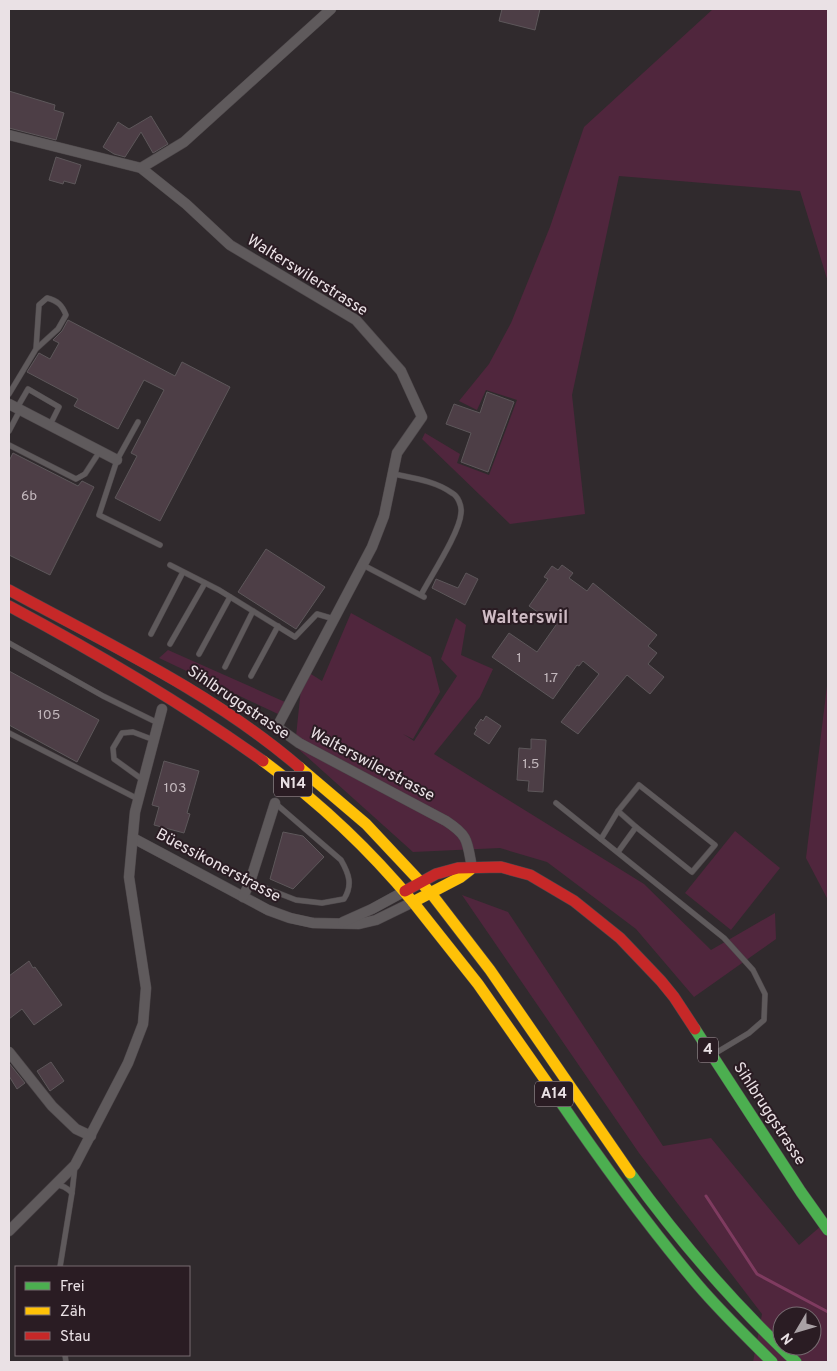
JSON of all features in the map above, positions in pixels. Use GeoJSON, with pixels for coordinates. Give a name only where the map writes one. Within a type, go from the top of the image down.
{"type":"FeatureCollection","features":[{"type":"Feature","properties":{"kind":"main road","name":"Sihlbruggstrasse"},"geometry":{"type":"LineString","coordinates":[[9,590],[172,678],[230,715],[283,754],[366,824],[430,892]]}},
{"type":"Feature","properties":{"kind":"main road","name":"Sihlbruggstrasse"},"geometry":{"type":"LineString","coordinates":[[9,606],[115,665],[222,732],[273,768],[350,832],[385,868],[413,902]]}},
{"type":"Feature","properties":{"kind":"main road","name":"Sihlbruggstrasse"},"geometry":{"type":"LineString","coordinates":[[472,868],[492,865],[520,871],[538,879],[599,919],[627,943],[656,974],[674,997],[801,1192],[828,1230]]}},
{"type":"Feature","properties":{"kind":"main road","name":"4"},"geometry":{"type":"LineString","coordinates":[[421,882],[458,867],[472,868]]}},
{"type":"Feature","properties":{"kind":"main road","name":"4"},"geometry":{"type":"LineString","coordinates":[[430,892],[461,877],[472,868]]}},
{"type":"Feature","properties":{"kind":"main road"},"geometry":{"type":"LineString","coordinates":[[405,891],[421,882]]}},
{"type":"Feature","properties":{"kind":"main road"},"geometry":{"type":"LineString","coordinates":[[413,902],[430,892]]}},
{"type":"Feature","properties":{"kind":"main road","name":"A14"},"geometry":{"type":"LineString","coordinates":[[430,892],[492,972],[658,1212],[735,1303],[796,1362]]}},
{"type":"Feature","properties":{"kind":"main road","name":"A14"},"geometry":{"type":"LineString","coordinates":[[413,902],[480,986],[600,1159],[668,1251],[722,1313],[772,1362]]}},
{"type":"Feature","properties":{"kind":"street"},"geometry":{"type":"LineString","coordinates":[[9,135],[141,168],[184,142],[331,9]]}},
{"type":"Feature","properties":{"kind":"street","name":"Walterswilerstrasse"},"geometry":{"type":"LineString","coordinates":[[141,168],[186,204],[230,246],[356,320],[402,371],[422,417],[398,453],[384,516],[362,564],[277,727],[299,744],[446,821],[461,831],[467,842],[472,868]]}},
{"type":"Feature","properties":{"kind":"street"},"geometry":{"type":"LineString","coordinates":[[15,407],[118,460]]}},
{"type":"Feature","properties":{"kind":"street"},"geometry":{"type":"LineString","coordinates":[[133,838],[135,812],[162,709]]}},
{"type":"Feature","properties":{"kind":"street"},"geometry":{"type":"LineString","coordinates":[[243,897],[250,882],[275,803]]}},
{"type":"Feature","properties":{"kind":"street","name":"Büessikonerstrasse"},"geometry":{"type":"LineString","coordinates":[[9,1231],[75,1165],[128,1063],[142,1024],[146,988],[129,877],[133,838],[268,910],[290,918],[313,923],[359,924],[376,920],[413,902]]}},
{"type":"Feature","properties":{"kind":"street","name":"Büessikonerstrasse"},"geometry":{"type":"LineString","coordinates":[[338,924],[405,891]]}},
{"type":"Feature","properties":{"kind":"street"},"geometry":{"type":"LineString","coordinates":[[9,1052],[52,1106],[76,1129],[91,1136]]}},
{"type":"Feature","properties":{"kind":"lane"},"geometry":{"type":"LineString","coordinates":[[9,394],[36,349],[58,329],[66,315],[62,305],[55,300],[47,298],[39,305],[36,349]]}},
{"type":"Feature","properties":{"kind":"lane"},"geometry":{"type":"LineString","coordinates":[[9,431],[15,407],[28,389],[59,407],[50,425]]}},
{"type":"Feature","properties":{"kind":"lane"},"geometry":{"type":"LineString","coordinates":[[138,422],[118,460],[99,515],[160,545]]}},
{"type":"Feature","properties":{"kind":"lane"},"geometry":{"type":"LineString","coordinates":[[9,445],[76,479],[85,474],[100,451]]}},
{"type":"Feature","properties":{"kind":"lane"},"geometry":{"type":"LineString","coordinates":[[362,564],[423,596],[454,534],[462,512],[459,500],[454,493],[423,480],[394,474]]}},
{"type":"Feature","properties":{"kind":"lane"},"geometry":{"type":"LineString","coordinates":[[170,565],[230,597],[295,636],[317,614],[334,619]]}},
{"type":"Feature","properties":{"kind":"lane"},"geometry":{"type":"LineString","coordinates":[[151,634],[183,572]]}},
{"type":"Feature","properties":{"kind":"lane"},"geometry":{"type":"LineString","coordinates":[[170,644],[205,583]]}},
{"type":"Feature","properties":{"kind":"lane"},"geometry":{"type":"LineString","coordinates":[[199,654],[230,597]]}},
{"type":"Feature","properties":{"kind":"lane"},"geometry":{"type":"LineString","coordinates":[[225,667],[253,611]]}},
{"type":"Feature","properties":{"kind":"lane"},"geometry":{"type":"LineString","coordinates":[[251,676],[278,626]]}},
{"type":"Feature","properties":{"kind":"lane"},"geometry":{"type":"LineString","coordinates":[[9,643],[103,696],[158,723]]}},
{"type":"Feature","properties":{"kind":"lane"},"geometry":{"type":"LineString","coordinates":[[143,780],[114,759],[113,748],[122,733],[133,732],[154,740]]}},
{"type":"Feature","properties":{"kind":"lane"},"geometry":{"type":"LineString","coordinates":[[9,733],[138,800]]}},
{"type":"Feature","properties":{"kind":"lane"},"geometry":{"type":"LineString","coordinates":[[601,839],[618,812],[639,785],[715,845],[692,872],[618,812]]}},
{"type":"Feature","properties":{"kind":"lane"},"geometry":{"type":"LineString","coordinates":[[250,882],[296,900],[322,903],[344,899],[350,890],[348,872],[341,860],[275,803]]}},
{"type":"Feature","properties":{"kind":"lane"},"geometry":{"type":"LineString","coordinates":[[556,803],[724,938],[753,970],[765,994],[764,1020],[749,1033],[712,1056]]}},
{"type":"Feature","properties":{"kind":"lane"},"geometry":{"type":"LineString","coordinates":[[618,852],[636,827]]}},
{"type":"Feature","properties":{"kind":"lane"},"geometry":{"type":"LineString","coordinates":[[60,1266],[75,1165]]}},
{"type":"Feature","properties":{"kind":"lane"},"geometry":{"type":"LineString","coordinates":[[55,1185],[67,1188],[72,1194]]}},
{"type":"Feature","properties":{"kind":"shaded area"},"geometry":{"type":"Polygon","coordinates":[[[713,9],[828,9],[828,282],[800,191],[619,176],[572,395],[585,514],[510,524],[422,439],[425,433],[460,454],[457,463],[489,475],[517,400],[486,390],[477,410],[459,401],[489,364],[511,323],[550,227],[584,127],[713,9]]]}},
{"type":"Feature","properties":{"kind":"shaded area"},"geometry":{"type":"Polygon","coordinates":[[[351,613],[431,657],[440,692],[413,739],[403,734],[414,741],[457,676],[441,659],[456,618],[466,625],[461,655],[493,669],[480,697],[434,754],[644,884],[711,950],[775,913],[776,939],[694,997],[636,929],[547,862],[500,848],[413,852],[295,746],[303,669],[322,681],[351,613]]]}},
{"type":"Feature","properties":{"kind":"shaded area"},"geometry":{"type":"Polygon","coordinates":[[[168,650],[285,702],[278,714],[159,658],[168,650]]]}},
{"type":"Feature","properties":{"kind":"shaded area"},"geometry":{"type":"Polygon","coordinates":[[[828,686],[828,900],[806,858],[828,686]]]}},
{"type":"Feature","properties":{"kind":"shaded area"},"geometry":{"type":"Polygon","coordinates":[[[735,831],[780,868],[731,930],[685,893],[735,831]]]}},
{"type":"Feature","properties":{"kind":"shaded area"},"geometry":{"type":"Polygon","coordinates":[[[462,895],[508,912],[663,1146],[711,1138],[799,1245],[828,1220],[828,1362],[753,1362],[762,1314],[639,1153],[462,895]]]}},
{"type":"Feature","properties":{"kind":"building"},"geometry":{"type":"Polygon","coordinates":[[[502,9],[540,9],[535,30],[499,21],[502,9]]]}},
{"type":"Feature","properties":{"kind":"building"},"geometry":{"type":"Polygon","coordinates":[[[9,91],[55,105],[54,110],[64,113],[56,140],[9,128],[9,91]]]}},
{"type":"Feature","properties":{"kind":"building"},"geometry":{"type":"Polygon","coordinates":[[[151,116],[168,144],[153,153],[141,132],[125,157],[114,154],[103,147],[118,122],[129,129],[151,116]]]}},
{"type":"Feature","properties":{"kind":"building"},"geometry":{"type":"Polygon","coordinates":[[[56,157],[81,165],[75,184],[64,181],[63,184],[49,180],[56,157]]]}},
{"type":"Feature","properties":{"kind":"building"},"geometry":{"type":"Polygon","coordinates":[[[68,320],[175,376],[182,362],[230,387],[160,521],[115,498],[137,456],[131,453],[164,390],[144,380],[118,429],[74,406],[78,399],[27,372],[39,353],[50,359],[59,343],[53,340],[62,331],[68,320]]]}},
{"type":"Feature","properties":{"kind":"building"},"geometry":{"type":"Polygon","coordinates":[[[487,392],[514,402],[488,472],[461,462],[471,433],[446,424],[454,404],[480,413],[487,392]]]}},
{"type":"Feature","properties":{"kind":"building"},"geometry":{"type":"Polygon","coordinates":[[[13,453],[78,486],[82,481],[94,487],[50,575],[9,555],[9,461],[13,453]]]}},
{"type":"Feature","properties":{"kind":"building"},"geometry":{"type":"Polygon","coordinates":[[[266,549],[325,587],[296,629],[238,592],[266,549]]]}},
{"type":"Feature","properties":{"kind":"building"},"geometry":{"type":"Polygon","coordinates":[[[562,565],[573,573],[569,578],[587,591],[593,583],[657,635],[648,646],[657,653],[648,664],[664,677],[650,694],[627,675],[578,734],[561,722],[599,674],[583,661],[579,666],[577,665],[553,699],[492,657],[509,633],[537,652],[556,625],[529,606],[548,579],[544,577],[552,566],[558,570],[562,565]]]}},
{"type":"Feature","properties":{"kind":"building"},"geometry":{"type":"Polygon","coordinates":[[[466,573],[478,579],[465,605],[432,588],[436,579],[458,588],[466,573]]]}},
{"type":"Feature","properties":{"kind":"building"},"geometry":{"type":"Polygon","coordinates":[[[9,671],[99,720],[77,762],[9,725],[9,671]]]}},
{"type":"Feature","properties":{"kind":"building"},"geometry":{"type":"Polygon","coordinates":[[[486,716],[501,726],[489,744],[474,734],[477,729],[475,728],[481,719],[483,721],[486,716]]]}},
{"type":"Feature","properties":{"kind":"building"},"geometry":{"type":"Polygon","coordinates":[[[531,739],[546,740],[543,792],[528,791],[529,781],[517,780],[519,748],[531,749],[531,739]]]}},
{"type":"Feature","properties":{"kind":"building"},"geometry":{"type":"Polygon","coordinates":[[[164,761],[199,771],[187,813],[190,814],[184,833],[154,825],[159,807],[152,805],[164,761]]]}},
{"type":"Feature","properties":{"kind":"building"},"geometry":{"type":"Polygon","coordinates":[[[283,832],[303,836],[324,857],[293,889],[270,879],[283,832]]]}},
{"type":"Feature","properties":{"kind":"building"},"geometry":{"type":"Polygon","coordinates":[[[29,961],[62,1005],[34,1025],[22,1009],[9,1019],[9,976],[29,961]]]}},
{"type":"Feature","properties":{"kind":"building"},"geometry":{"type":"Polygon","coordinates":[[[51,1062],[64,1081],[50,1091],[37,1071],[51,1062]]]}},
{"type":"Feature","properties":{"kind":"building"},"geometry":{"type":"Polygon","coordinates":[[[9,1063],[25,1083],[17,1089],[9,1076],[9,1063]]]}},
{"type":"Feature","properties":{"kind":"waterway"},"geometry":{"type":"LineString","coordinates":[[706,1196],[757,1274],[828,1312]]}},
{"type":"Feature","properties":{"kind":"traffic: fast"},"geometry":{"type":"LineString","coordinates":[[695,1029],[801,1192],[828,1230]]}},
{"type":"Feature","properties":{"kind":"traffic: fast"},"geometry":{"type":"LineString","coordinates":[[555,1094],[624,1192],[660,1239],[716,1305],[772,1362]]}},
{"type":"Feature","properties":{"kind":"traffic: fast"},"geometry":{"type":"LineString","coordinates":[[630,1173],[668,1223],[729,1295],[796,1362]]}},
{"type":"Feature","properties":{"kind":"traffic: slow"},"geometry":{"type":"LineString","coordinates":[[263,761],[304,793],[342,827],[379,863],[413,902],[461,877],[470,870]]}},
{"type":"Feature","properties":{"kind":"traffic: slow"},"geometry":{"type":"LineString","coordinates":[[299,767],[366,824],[427,889]]}},
{"type":"Feature","properties":{"kind":"traffic: slow"},"geometry":{"type":"LineString","coordinates":[[430,892],[490,970],[630,1173]]}},
{"type":"Feature","properties":{"kind":"traffic: slow"},"geometry":{"type":"LineString","coordinates":[[413,902],[478,984],[555,1094]]}},
{"type":"Feature","properties":{"kind":"traffic: jam"},"geometry":{"type":"LineString","coordinates":[[9,590],[122,650],[196,693],[266,740],[299,767]]}},
{"type":"Feature","properties":{"kind":"traffic: jam"},"geometry":{"type":"LineString","coordinates":[[9,606],[139,679],[263,761]]}},
{"type":"Feature","properties":{"kind":"traffic: jam"},"geometry":{"type":"LineString","coordinates":[[405,891],[436,874],[458,868],[501,867],[530,875],[574,901],[620,938],[661,981],[695,1029]]}},
{"type":"Feature","properties":{"kind":"district","name":"Walterswil"},"geometry":{"type":"Point","coordinates":[525,618]}}]}
